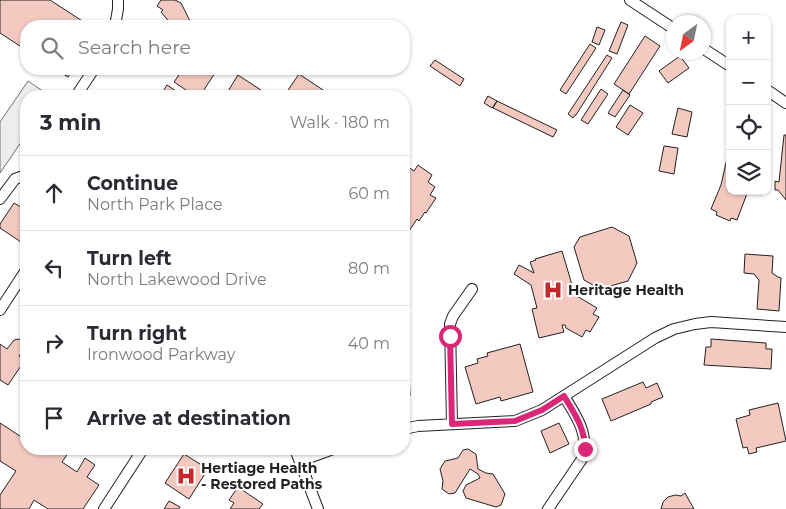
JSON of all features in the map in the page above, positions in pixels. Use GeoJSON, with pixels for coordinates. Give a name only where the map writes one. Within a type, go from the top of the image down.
{"type":"FeatureCollection","features":[{"type":"Feature","properties":{"kind":"street"},"geometry":{"type":"LineString","coordinates":[[116,20],[118,0]]}},
{"type":"Feature","properties":{"kind":"street"},"geometry":{"type":"LineString","coordinates":[[630,0],[666,24]]}},
{"type":"Feature","properties":{"kind":"street"},"geometry":{"type":"LineString","coordinates":[[711,54],[726,63]]}},
{"type":"Feature","properties":{"kind":"street"},"geometry":{"type":"LineString","coordinates":[[80,90],[90,75]]}},
{"type":"Feature","properties":{"kind":"street"},"geometry":{"type":"LineString","coordinates":[[771,93],[786,103]]}},
{"type":"Feature","properties":{"kind":"street"},"geometry":{"type":"LineString","coordinates":[[0,199],[15,179],[20,177]]}},
{"type":"Feature","properties":{"kind":"street"},"geometry":{"type":"LineString","coordinates":[[0,310],[20,279]]}},
{"type":"Feature","properties":{"kind":"street"},"geometry":{"type":"LineString","coordinates":[[452,424],[450,324],[453,316],[472,288]]}},
{"type":"Feature","properties":{"kind":"street"},"geometry":{"type":"LineString","coordinates":[[410,428],[515,421],[542,410],[655,338],[674,329],[710,322],[786,327]]}},
{"type":"Feature","properties":{"kind":"street"},"geometry":{"type":"LineString","coordinates":[[548,509],[582,459],[585,449],[584,433],[564,396]]}},
{"type":"Feature","properties":{"kind":"street"},"geometry":{"type":"LineString","coordinates":[[104,509],[139,455]]}},
{"type":"Feature","properties":{"kind":"street"},"geometry":{"type":"LineString","coordinates":[[298,455],[318,509]]}},
{"type":"Feature","properties":{"kind":"street"},"geometry":{"type":"LineString","coordinates":[[300,461],[317,455]]}},
{"type":"Feature","properties":{"kind":"shaded area"},"geometry":{"type":"Polygon","coordinates":[[[28,81],[41,90],[22,90],[28,81]]]}},
{"type":"Feature","properties":{"kind":"shaded area"},"geometry":{"type":"Polygon","coordinates":[[[20,93],[20,144],[0,173],[0,122],[20,93]]]}},
{"type":"Feature","properties":{"kind":"building"},"geometry":{"type":"Polygon","coordinates":[[[0,0],[50,0],[81,20],[20,20],[20,46],[0,33],[0,0]]]}},
{"type":"Feature","properties":{"kind":"building"},"geometry":{"type":"Polygon","coordinates":[[[161,0],[175,0],[181,3],[190,20],[168,20],[161,12],[163,10],[157,6],[161,0]]]}},
{"type":"Feature","properties":{"kind":"building"},"geometry":{"type":"Polygon","coordinates":[[[621,22],[628,25],[617,54],[609,51],[621,22]]]}},
{"type":"Feature","properties":{"kind":"building"},"geometry":{"type":"Polygon","coordinates":[[[597,27],[605,30],[599,45],[592,42],[597,27]]]}},
{"type":"Feature","properties":{"kind":"building"},"geometry":{"type":"Polygon","coordinates":[[[645,36],[660,46],[629,94],[614,84],[645,36]]]}},
{"type":"Feature","properties":{"kind":"building"},"geometry":{"type":"Polygon","coordinates":[[[590,44],[596,48],[566,94],[560,90],[590,44]]]}},
{"type":"Feature","properties":{"kind":"building"},"geometry":{"type":"Polygon","coordinates":[[[607,55],[612,58],[573,118],[568,114],[607,55]]]}},
{"type":"Feature","properties":{"kind":"building"},"geometry":{"type":"Polygon","coordinates":[[[435,60],[464,79],[460,86],[430,66],[435,60]]]}},
{"type":"Feature","properties":{"kind":"building"},"geometry":{"type":"Polygon","coordinates":[[[674,60],[683,60],[689,68],[668,83],[659,71],[674,60]]]}},
{"type":"Feature","properties":{"kind":"building"},"geometry":{"type":"Polygon","coordinates":[[[179,75],[214,75],[204,90],[186,90],[174,82],[179,75]]]}},
{"type":"Feature","properties":{"kind":"building"},"geometry":{"type":"Polygon","coordinates":[[[238,75],[261,90],[229,90],[238,75]]]}},
{"type":"Feature","properties":{"kind":"building"},"geometry":{"type":"Polygon","coordinates":[[[298,75],[300,75],[323,90],[288,90],[298,75]]]}},
{"type":"Feature","properties":{"kind":"building"},"geometry":{"type":"Polygon","coordinates":[[[167,85],[174,90],[164,90],[167,85]]]}},
{"type":"Feature","properties":{"kind":"building"},"geometry":{"type":"Polygon","coordinates":[[[601,89],[608,94],[588,124],[581,120],[601,89]]]}},
{"type":"Feature","properties":{"kind":"building"},"geometry":{"type":"Polygon","coordinates":[[[623,90],[630,95],[615,117],[608,113],[623,90]]]}},
{"type":"Feature","properties":{"kind":"building"},"geometry":{"type":"Polygon","coordinates":[[[488,96],[497,101],[492,108],[484,103],[488,96]]]}},
{"type":"Feature","properties":{"kind":"building"},"geometry":{"type":"Polygon","coordinates":[[[497,101],[557,130],[553,137],[493,108],[497,101]]]}},
{"type":"Feature","properties":{"kind":"building"},"geometry":{"type":"Polygon","coordinates":[[[630,105],[643,113],[628,135],[616,127],[630,105]]]}},
{"type":"Feature","properties":{"kind":"building"},"geometry":{"type":"Polygon","coordinates":[[[678,108],[692,112],[687,137],[672,134],[678,108]]]}},
{"type":"Feature","properties":{"kind":"building"},"geometry":{"type":"Polygon","coordinates":[[[784,135],[786,135],[786,200],[778,190],[775,190],[775,181],[779,182],[784,135]]]}},
{"type":"Feature","properties":{"kind":"building"},"geometry":{"type":"Polygon","coordinates":[[[664,146],[678,148],[674,174],[659,171],[664,146]]]}},
{"type":"Feature","properties":{"kind":"building"},"geometry":{"type":"Polygon","coordinates":[[[726,163],[726,195],[746,195],[737,220],[731,218],[730,221],[716,215],[717,212],[711,209],[721,185],[726,163]]]}},
{"type":"Feature","properties":{"kind":"building"},"geometry":{"type":"Polygon","coordinates":[[[418,165],[432,175],[428,182],[435,187],[430,195],[436,198],[419,221],[417,219],[410,230],[410,168],[414,171],[418,165]]]}},
{"type":"Feature","properties":{"kind":"building"},"geometry":{"type":"Polygon","coordinates":[[[14,203],[20,206],[20,241],[0,228],[0,224],[14,203]]]}},
{"type":"Feature","properties":{"kind":"building"},"geometry":{"type":"Polygon","coordinates":[[[612,227],[629,236],[637,263],[628,281],[600,289],[584,280],[574,247],[580,237],[612,227]]]}},
{"type":"Feature","properties":{"kind":"building","name":"Heritage Health"},"geometry":{"type":"Polygon","coordinates":[[[562,251],[575,295],[597,308],[593,314],[599,317],[590,332],[586,330],[582,337],[566,328],[565,325],[562,325],[564,332],[539,338],[532,309],[537,308],[531,285],[514,274],[519,265],[534,273],[530,262],[562,251]]]}},
{"type":"Feature","properties":{"kind":"building"},"geometry":{"type":"Polygon","coordinates":[[[745,254],[773,256],[772,273],[781,278],[779,311],[757,309],[759,280],[754,274],[744,273],[745,254]]]}},
{"type":"Feature","properties":{"kind":"building"},"geometry":{"type":"Polygon","coordinates":[[[711,339],[766,343],[766,349],[772,349],[771,369],[704,365],[706,347],[711,347],[711,339]]]}},
{"type":"Feature","properties":{"kind":"building"},"geometry":{"type":"Polygon","coordinates":[[[14,340],[20,340],[20,367],[8,385],[0,380],[0,344],[7,349],[14,340]]]}},
{"type":"Feature","properties":{"kind":"building"},"geometry":{"type":"Polygon","coordinates":[[[520,344],[533,392],[501,401],[500,397],[476,404],[465,367],[478,363],[477,359],[488,356],[487,353],[520,344]]]}},
{"type":"Feature","properties":{"kind":"building"},"geometry":{"type":"Polygon","coordinates":[[[643,382],[646,388],[657,383],[663,397],[611,421],[602,399],[643,382]]]}},
{"type":"Feature","properties":{"kind":"building"},"geometry":{"type":"Polygon","coordinates":[[[778,403],[786,441],[756,448],[757,452],[749,454],[747,447],[743,448],[736,419],[750,415],[749,410],[778,403]]]}},
{"type":"Feature","properties":{"kind":"building"},"geometry":{"type":"Polygon","coordinates":[[[0,423],[20,436],[20,455],[67,455],[62,462],[77,472],[85,458],[95,465],[87,477],[99,485],[83,509],[48,509],[34,500],[29,509],[0,509],[0,495],[16,471],[0,461],[0,423]]]}},
{"type":"Feature","properties":{"kind":"building"},"geometry":{"type":"Polygon","coordinates":[[[559,423],[569,444],[550,453],[541,431],[559,423]]]}},
{"type":"Feature","properties":{"kind":"building"},"geometry":{"type":"Polygon","coordinates":[[[468,449],[476,454],[478,469],[493,474],[505,494],[501,505],[496,507],[466,498],[463,491],[466,485],[480,478],[478,474],[470,469],[455,493],[449,494],[442,489],[443,481],[440,469],[445,461],[458,458],[463,450],[468,449]]]}},
{"type":"Feature","properties":{"kind":"building","name":"Hertiage Health - Restored Paths"},"geometry":{"type":"Polygon","coordinates":[[[183,455],[208,469],[189,499],[165,483],[183,455]]]}},
{"type":"Feature","properties":{"kind":"building"},"geometry":{"type":"Polygon","coordinates":[[[238,487],[263,504],[259,509],[230,509],[234,503],[229,500],[238,487]]]}},
{"type":"Feature","properties":{"kind":"building"},"geometry":{"type":"Polygon","coordinates":[[[685,493],[694,509],[661,509],[663,502],[668,497],[681,496],[685,493]]]}},
{"type":"Feature","properties":{"kind":"building"},"geometry":{"type":"Polygon","coordinates":[[[169,501],[180,507],[179,509],[164,509],[169,501]]]}},
{"type":"Feature","properties":{"kind":"place","name":"Heritage Health"},"geometry":{"type":"Point","coordinates":[553,290]}},
{"type":"Feature","properties":{"kind":"place","name":"Hertiage Health - Restored Paths"},"geometry":{"type":"Point","coordinates":[186,476]}},
{"type":"Feature","properties":{"kind":"route"},"geometry":{"type":"LineString","coordinates":[[450,336],[452,424],[515,421],[542,410],[564,396],[584,433],[585,449]]}}]}
